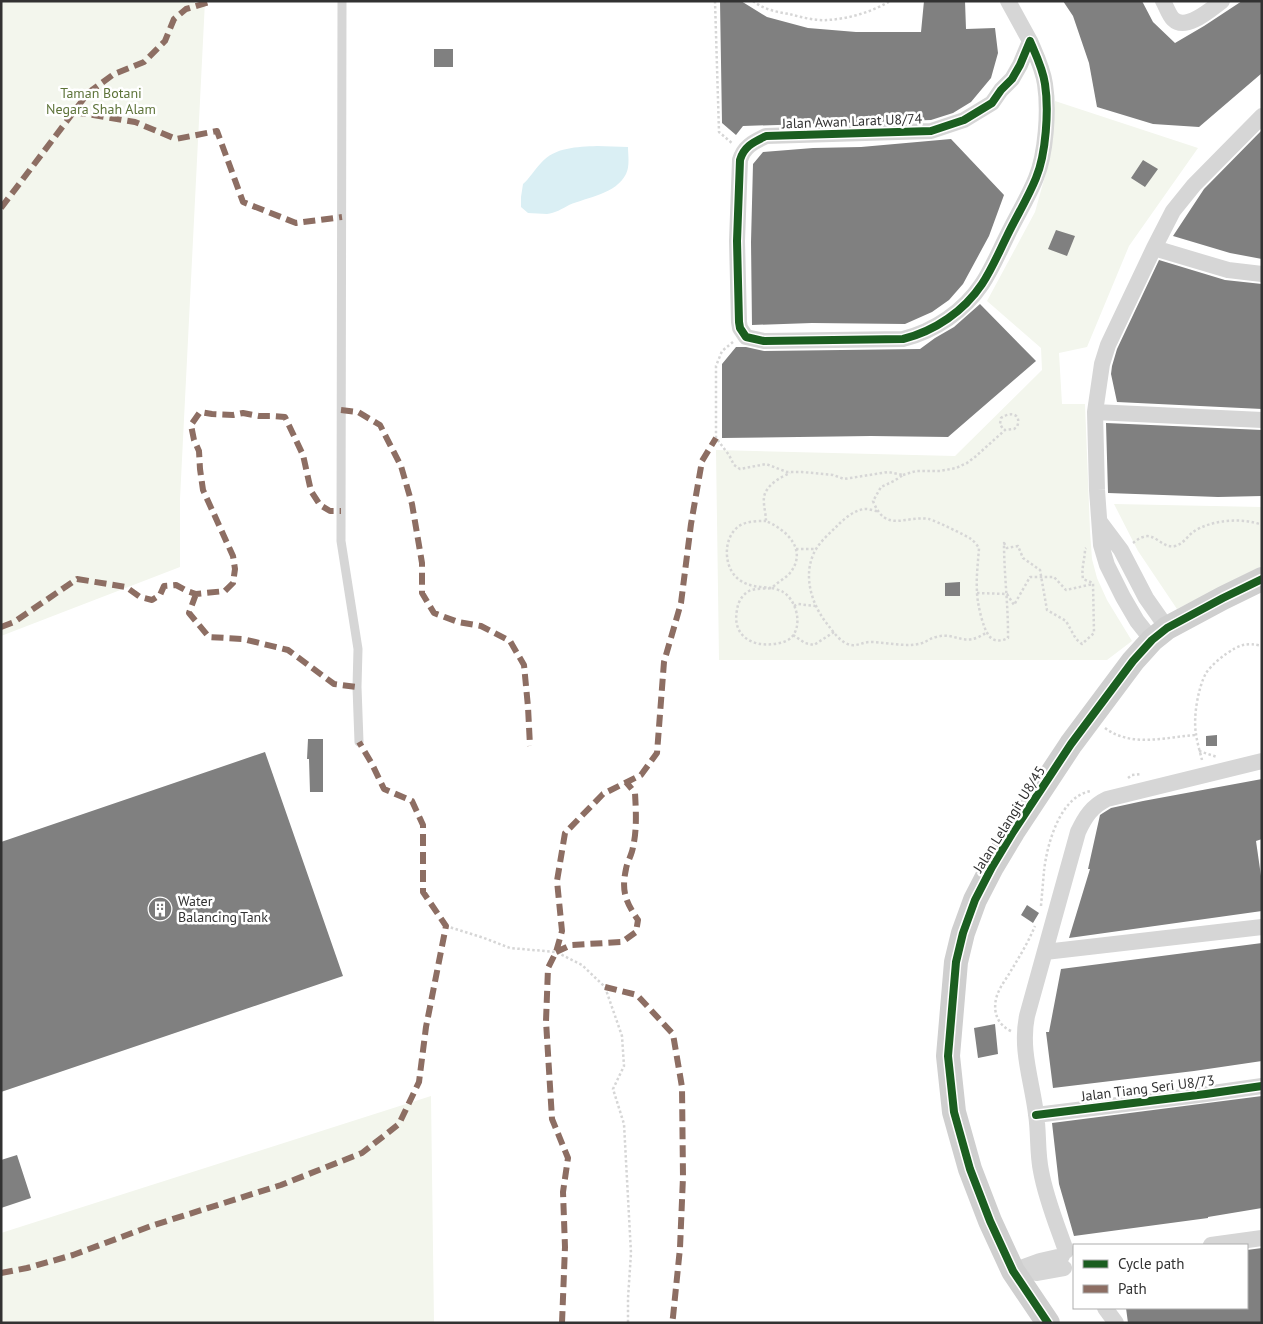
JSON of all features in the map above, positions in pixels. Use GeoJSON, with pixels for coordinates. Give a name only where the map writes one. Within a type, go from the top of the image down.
{"type":"FeatureCollection","features":[{"type":"Feature","properties":{"kind":"street"},"geometry":{"type":"LineString","coordinates":[[746,147],[742,152],[740,160],[738,240],[739,322],[746,338],[764,341],[903,339],[919,335],[938,326],[965,305],[982,284],[1036,178],[1044,147],[1047,117],[1045,84],[1038,58],[1008,1]]}},
{"type":"Feature","properties":{"kind":"street"},"geometry":{"type":"LineString","coordinates":[[1163,1],[1173,19],[1182,24],[1191,22],[1222,1]]}},
{"type":"Feature","properties":{"kind":"street","name":"Jalan Awan Larat U8/74"},"geometry":{"type":"LineString","coordinates":[[746,147],[766,136],[931,131],[964,120],[992,103],[1012,79],[1030,41]]}},
{"type":"Feature","properties":{"kind":"street"},"geometry":{"type":"LineString","coordinates":[[1159,634],[1137,621],[1107,564],[1108,543],[1100,522],[1097,490],[1095,412],[1104,356],[1154,248],[1182,198],[1262,116]]}},
{"type":"Feature","properties":{"kind":"street"},"geometry":{"type":"LineString","coordinates":[[1154,248],[1228,270],[1262,274]]}},
{"type":"Feature","properties":{"kind":"street"},"geometry":{"type":"LineString","coordinates":[[1095,412],[1262,420]]}},
{"type":"Feature","properties":{"kind":"street","name":"Jalan Lelangit U8/45"},"geometry":{"type":"LineString","coordinates":[[1048,1323],[1016,1276],[978,1194],[954,1112],[948,1056],[956,962],[963,933],[992,867],[1039,792],[1133,661],[1159,634],[1222,598],[1262,579]]}},
{"type":"Feature","properties":{"kind":"street"},"geometry":{"type":"LineString","coordinates":[[1016,1276],[1026,1278],[1068,1259],[1053,1215],[1041,1170],[1036,1115],[1025,1053],[1024,1035],[1027,1016],[1082,823],[1098,803],[1115,796],[1262,761]]}},
{"type":"Feature","properties":{"kind":"street"},"geometry":{"type":"LineString","coordinates":[[1045,952],[1262,927]]}},
{"type":"Feature","properties":{"kind":"street","name":"Jalan Tiang Seri U8/73"},"geometry":{"type":"LineString","coordinates":[[1036,1115],[1262,1086]]}},
{"type":"Feature","properties":{"kind":"street"},"geometry":{"type":"LineString","coordinates":[[1218,1244],[1262,1238]]}},
{"type":"Feature","properties":{"kind":"street"},"geometry":{"type":"LineString","coordinates":[[1106,1309],[1116,1323]]}},
{"type":"Feature","properties":{"kind":"lane"},"geometry":{"type":"LineString","coordinates":[[342,1],[341,541],[358,649],[359,742]]}},
{"type":"Feature","properties":{"kind":"path"},"geometry":{"type":"LineString","coordinates":[[715,1],[719,132],[734,145],[746,147]]}},
{"type":"Feature","properties":{"kind":"path"},"geometry":{"type":"LineString","coordinates":[[753,1],[776,12],[826,20],[847,17],[876,9],[890,1]]}},
{"type":"Feature","properties":{"kind":"path"},"geometry":{"type":"LineString","coordinates":[[746,338],[734,341],[722,351],[716,366],[716,438],[734,465],[740,469],[766,464],[787,472],[833,475],[844,479],[888,472],[903,475]]}},
{"type":"Feature","properties":{"kind":"path"},"geometry":{"type":"LineString","coordinates":[[877,512],[873,501],[881,487],[903,475],[916,471],[940,471],[956,468],[974,457],[1005,430],[1017,428],[1019,423],[1015,415],[1005,415],[1001,418],[1000,424],[1005,430]]}},
{"type":"Feature","properties":{"kind":"path"},"geometry":{"type":"LineString","coordinates":[[766,521],[764,497],[767,491],[780,478],[792,472]]}},
{"type":"Feature","properties":{"kind":"path"},"geometry":{"type":"LineString","coordinates":[[987,632],[968,640],[936,636],[919,644],[895,645],[884,642],[866,642],[859,645],[850,645],[841,640],[834,632],[812,599],[809,577],[813,555],[822,542],[845,518],[858,511],[866,509],[877,512],[889,521],[902,521],[914,518],[935,520],[972,540],[979,548],[977,593],[981,618],[990,637],[995,641],[1003,641],[1008,638],[1004,543],[1008,548],[1018,546],[1023,558],[1040,570],[1047,610],[1066,621],[1076,639],[1082,644],[1094,633],[1093,584]]}},
{"type":"Feature","properties":{"kind":"path"},"geometry":{"type":"LineString","coordinates":[[766,521],[753,521],[739,526],[729,539],[727,552],[730,568],[736,578],[749,585],[772,588],[783,592],[794,606],[797,614],[797,628],[791,638],[780,643],[756,644],[741,634],[737,628],[736,615],[740,600],[750,590],[772,588],[792,571],[796,558],[795,545],[786,533],[781,528],[766,521]]}},
{"type":"Feature","properties":{"kind":"path"},"geometry":{"type":"LineString","coordinates":[[1093,584],[1083,579],[1085,549],[1108,543],[1126,544],[1144,536],[1149,536],[1169,547],[1178,546],[1193,532],[1213,524],[1246,521],[1262,525]]}},
{"type":"Feature","properties":{"kind":"path"},"geometry":{"type":"LineString","coordinates":[[796,549],[817,549]]}},
{"type":"Feature","properties":{"kind":"path"},"geometry":{"type":"LineString","coordinates":[[1007,594],[1014,605],[1030,577],[1054,577],[1066,590],[1093,584]]}},
{"type":"Feature","properties":{"kind":"path"},"geometry":{"type":"LineString","coordinates":[[977,593],[1007,594]]}},
{"type":"Feature","properties":{"kind":"path"},"geometry":{"type":"LineString","coordinates":[[794,606],[798,604],[816,606]]}},
{"type":"Feature","properties":{"kind":"path"},"geometry":{"type":"LineString","coordinates":[[793,635],[806,643],[814,645],[834,632]]}},
{"type":"Feature","properties":{"kind":"path"},"geometry":{"type":"LineString","coordinates":[[1206,774],[1196,735],[1195,719],[1198,694],[1207,672],[1220,658],[1234,648],[1245,644],[1262,646]]}},
{"type":"Feature","properties":{"kind":"path"},"geometry":{"type":"LineString","coordinates":[[1091,717],[1110,732],[1132,740],[1196,735]]}},
{"type":"Feature","properties":{"kind":"path"},"geometry":{"type":"LineString","coordinates":[[446,926],[510,948],[556,952],[582,965],[604,987],[622,1036],[624,1066],[613,1089],[624,1124],[630,1253],[628,1323]]}},
{"type":"Feature","properties":{"kind":"green space","name":"Taman Botani Negara Shah Alam"},"geometry":{"type":"Polygon","coordinates":[[[1,1],[205,1],[180,499],[180,567],[1,636],[1,1]]]}},
{"type":"Feature","properties":{"kind":"green space"},"geometry":{"type":"Polygon","coordinates":[[[1055,101],[1198,148],[1129,246],[1087,347],[1059,353],[1062,404],[1085,404],[1092,559],[1097,578],[1107,600],[1132,641],[1107,660],[719,660],[716,450],[955,456],[1042,370],[1041,348],[987,301],[1035,212],[1047,169],[1055,101]]]}},
{"type":"Feature","properties":{"kind":"green space"},"geometry":{"type":"Polygon","coordinates":[[[1114,504],[1262,507],[1262,566],[1177,609],[1138,551],[1114,504]]]}},
{"type":"Feature","properties":{"kind":"green space"},"geometry":{"type":"Polygon","coordinates":[[[431,1096],[434,1323],[1,1323],[1,1233],[431,1096]]]}},
{"type":"Feature","properties":{"kind":"shaded area"},"geometry":{"type":"Polygon","coordinates":[[[597,146],[628,147],[627,171],[616,186],[601,194],[550,213],[528,213],[521,207],[523,184],[547,158],[567,149],[597,146]]]}},
{"type":"Feature","properties":{"kind":"building"},"geometry":{"type":"Polygon","coordinates":[[[720,1],[741,1],[767,17],[808,28],[856,32],[921,32],[924,1],[965,1],[966,29],[995,28],[998,53],[991,78],[971,102],[953,113],[931,120],[743,126],[736,135],[722,123],[720,1]]]}},
{"type":"Feature","properties":{"kind":"building"},"geometry":{"type":"Polygon","coordinates":[[[1063,1],[1142,1],[1153,22],[1175,43],[1242,1],[1262,1],[1262,73],[1199,127],[1153,124],[1097,107],[1089,63],[1073,16],[1063,1]]]}},
{"type":"Feature","properties":{"kind":"building"},"geometry":{"type":"Polygon","coordinates":[[[434,49],[453,49],[453,67],[434,67],[434,49]]]}},
{"type":"Feature","properties":{"kind":"building"},"geometry":{"type":"Polygon","coordinates":[[[1262,130],[1262,259],[1230,253],[1173,236],[1204,189],[1262,130]]]}},
{"type":"Feature","properties":{"kind":"building"},"geometry":{"type":"Polygon","coordinates":[[[951,139],[1004,195],[989,236],[963,284],[949,300],[932,312],[905,324],[812,323],[752,325],[751,242],[753,164],[763,152],[861,147],[951,139]]]}},
{"type":"Feature","properties":{"kind":"building"},"geometry":{"type":"Polygon","coordinates":[[[1143,160],[1158,169],[1145,187],[1131,178],[1143,160]]]}},
{"type":"Feature","properties":{"kind":"building"},"geometry":{"type":"Polygon","coordinates":[[[1056,230],[1075,236],[1067,256],[1048,249],[1056,230]]]}},
{"type":"Feature","properties":{"kind":"building"},"geometry":{"type":"Polygon","coordinates":[[[1159,260],[1225,280],[1262,284],[1262,409],[1117,402],[1111,374],[1117,349],[1159,260]]]}},
{"type":"Feature","properties":{"kind":"building"},"geometry":{"type":"Polygon","coordinates":[[[980,304],[1036,361],[948,437],[722,438],[722,364],[736,347],[764,351],[920,349],[954,327],[980,304]]]}},
{"type":"Feature","properties":{"kind":"building"},"geometry":{"type":"Polygon","coordinates":[[[1106,423],[1262,430],[1262,496],[1218,497],[1108,493],[1106,423]]]}},
{"type":"Feature","properties":{"kind":"building"},"geometry":{"type":"Polygon","coordinates":[[[960,582],[960,596],[945,596],[945,583],[960,582]]]}},
{"type":"Feature","properties":{"kind":"building"},"geometry":{"type":"Polygon","coordinates":[[[1217,735],[1217,746],[1206,746],[1206,736],[1217,735]]]}},
{"type":"Feature","properties":{"kind":"building"},"geometry":{"type":"Polygon","coordinates":[[[308,739],[323,739],[323,792],[310,792],[309,759],[307,759],[308,739]]]}},
{"type":"Feature","properties":{"kind":"building","name":"Water Balancing Tank"},"geometry":{"type":"Polygon","coordinates":[[[265,752],[343,976],[1,1092],[1,842],[265,752]]]}},
{"type":"Feature","properties":{"kind":"building"},"geometry":{"type":"Polygon","coordinates":[[[1262,779],[1262,839],[1256,841],[1262,883],[1262,911],[1069,938],[1090,869],[1088,869],[1100,815],[1111,808],[1262,779]]]}},
{"type":"Feature","properties":{"kind":"building"},"geometry":{"type":"Polygon","coordinates":[[[1027,905],[1039,913],[1033,923],[1021,915],[1027,905]]]}},
{"type":"Feature","properties":{"kind":"building"},"geometry":{"type":"Polygon","coordinates":[[[1262,943],[1262,1061],[1053,1088],[1046,1032],[1049,1032],[1061,969],[1262,943]]]}},
{"type":"Feature","properties":{"kind":"building"},"geometry":{"type":"Polygon","coordinates":[[[995,1024],[998,1054],[978,1058],[974,1028],[995,1024]]]}},
{"type":"Feature","properties":{"kind":"building"},"geometry":{"type":"Polygon","coordinates":[[[1262,1096],[1262,1208],[1208,1218],[1074,1236],[1059,1184],[1052,1123],[1262,1096]]]}},
{"type":"Feature","properties":{"kind":"building"},"geometry":{"type":"Polygon","coordinates":[[[17,1155],[31,1198],[1,1208],[1,1160],[17,1155]]]}},
{"type":"Feature","properties":{"kind":"building"},"geometry":{"type":"Polygon","coordinates":[[[1262,1248],[1262,1323],[1128,1323],[1126,1309],[1248,1309],[1248,1250],[1262,1248]]]}},
{"type":"Feature","properties":{"kind":"marked path"},"geometry":{"type":"LineString","coordinates":[[1,208],[88,93],[114,74],[144,62],[165,41],[174,19],[186,9],[213,1]]}},
{"type":"Feature","properties":{"kind":"marked path"},"geometry":{"type":"LineString","coordinates":[[74,112],[135,122],[176,139],[217,131],[243,202],[296,223],[342,217]]}},
{"type":"Feature","properties":{"kind":"marked path"},"geometry":{"type":"LineString","coordinates":[[341,410],[358,412],[380,425],[401,466],[412,504],[422,563],[422,593],[434,613],[458,622],[481,626],[510,641],[524,665],[530,746]]}},
{"type":"Feature","properties":{"kind":"marked path"},"geometry":{"type":"LineString","coordinates":[[1,627],[14,622],[77,579],[126,587],[140,597],[152,600],[160,595],[164,586],[176,585],[196,594],[225,591],[233,583],[235,569],[233,556],[203,490],[199,451],[194,440],[191,425],[200,412],[233,415],[243,413],[285,417],[303,455],[311,491],[320,505],[330,511],[341,511]]}},
{"type":"Feature","properties":{"kind":"marked path"},"geometry":{"type":"LineString","coordinates":[[562,1323],[565,1247],[563,1192],[568,1158],[552,1119],[546,1021],[548,968],[556,952],[562,931],[557,881],[565,833],[603,794],[641,775],[657,753],[664,662],[681,603],[691,524],[702,461],[716,438]]}},
{"type":"Feature","properties":{"kind":"marked path"},"geometry":{"type":"LineString","coordinates":[[196,594],[189,613],[209,637],[243,639],[288,650],[334,684],[357,687]]}},
{"type":"Feature","properties":{"kind":"marked path"},"geometry":{"type":"LineString","coordinates":[[1,1273],[73,1255],[151,1226],[281,1185],[362,1153],[399,1124],[419,1082],[426,1027],[446,926],[423,892],[423,825],[412,801],[384,789],[359,742]]}},
{"type":"Feature","properties":{"kind":"marked path"},"geometry":{"type":"LineString","coordinates":[[556,952],[571,945],[622,942],[636,932],[638,920],[630,908],[624,890],[636,820],[635,793],[626,782]]}},
{"type":"Feature","properties":{"kind":"marked path"},"geometry":{"type":"LineString","coordinates":[[605,987],[637,995],[673,1034],[682,1087],[683,1177],[680,1248],[672,1323]]}},
{"type":"Feature","properties":{"kind":"cycle path"},"geometry":{"type":"LineString","coordinates":[[1030,41],[1043,73],[1045,84],[1047,119],[1042,157],[1033,185],[992,266],[982,284],[967,303],[948,319],[926,331],[903,339],[764,341],[746,337],[740,328],[739,322],[737,241],[740,160],[744,151],[766,136],[931,131],[964,120],[992,103],[1012,79],[1030,41]]}},
{"type":"Feature","properties":{"kind":"cycle path"},"geometry":{"type":"LineString","coordinates":[[1048,1323],[1013,1271],[990,1221],[970,1169],[954,1112],[948,1056],[956,962],[963,933],[975,900],[1013,832],[1071,744],[1133,661],[1152,640],[1167,628],[1262,579]]}},
{"type":"Feature","properties":{"kind":"cycle path"},"geometry":{"type":"LineString","coordinates":[[1036,1115],[1262,1086]]}},
{"type":"Feature","properties":{"kind":"place","name":"Water Balancing Tank"},"geometry":{"type":"Point","coordinates":[160,909]}}]}
